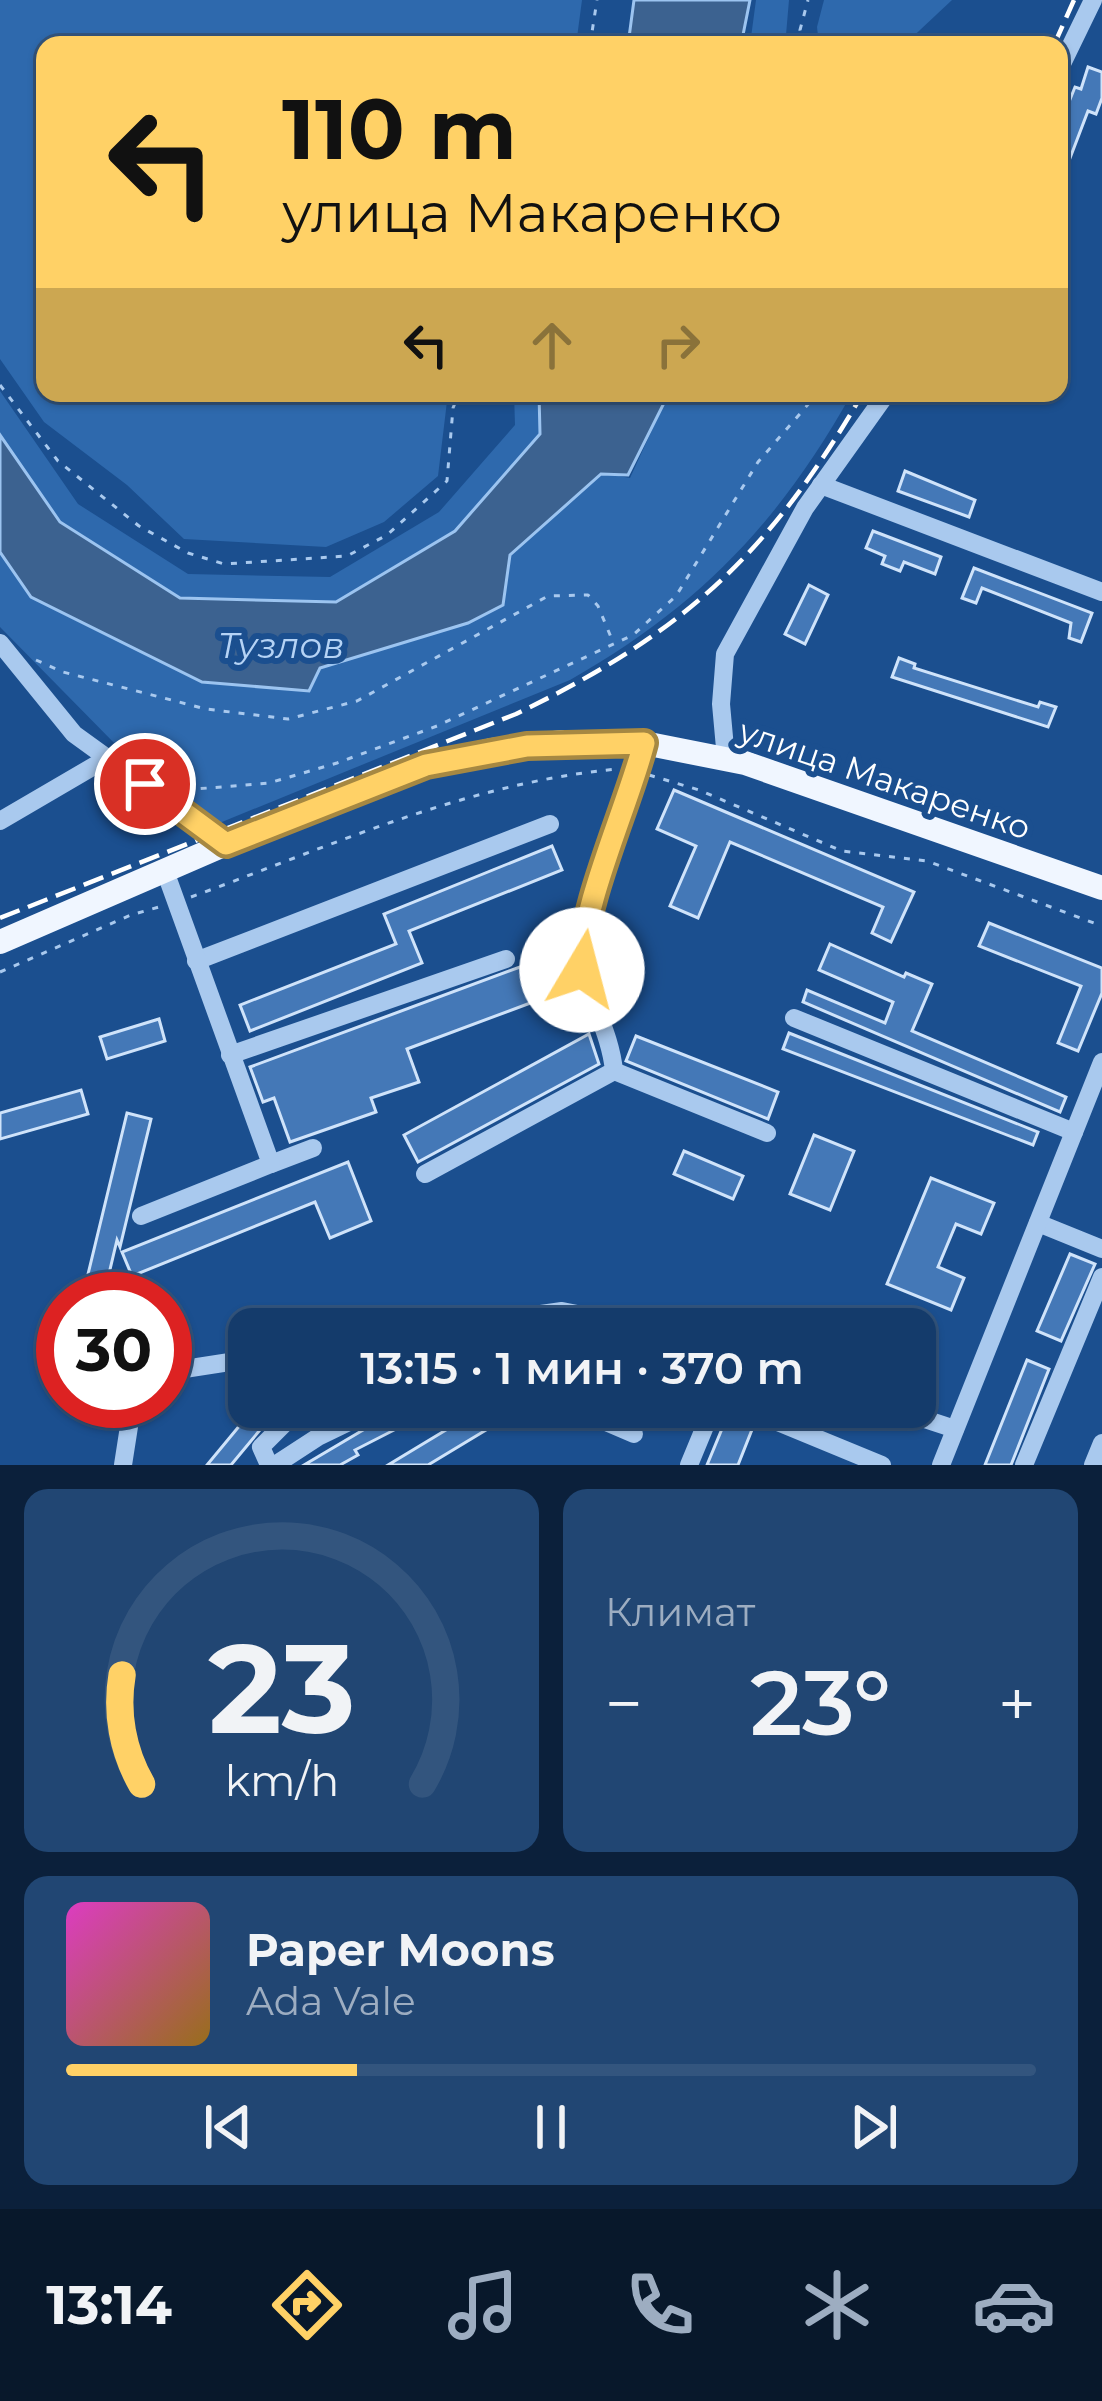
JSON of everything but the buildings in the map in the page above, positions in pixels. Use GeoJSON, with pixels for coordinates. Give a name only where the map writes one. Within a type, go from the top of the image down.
{"type":"FeatureCollection","features":[{"type":"Feature","properties":{"kind":"main road","name":"улица Макаренко"},"geometry":{"type":"LineString","coordinates":[[0,942],[226,844],[426,765],[539,745],[644,743],[726,759],[1102,888]]}},
{"type":"Feature","properties":{"kind":"street"},"geometry":{"type":"LineString","coordinates":[[1068,51],[1093,0]]}},
{"type":"Feature","properties":{"kind":"street"},"geometry":{"type":"LineString","coordinates":[[726,759],[725,654],[821,485],[880,402]]}},
{"type":"Feature","properties":{"kind":"street"},"geometry":{"type":"LineString","coordinates":[[821,485],[1102,592]]}},
{"type":"Feature","properties":{"kind":"street"},"geometry":{"type":"LineString","coordinates":[[0,644],[74,734],[226,844]]}},
{"type":"Feature","properties":{"kind":"street"},"geometry":{"type":"LineString","coordinates":[[614,1071],[611,1045],[582,970],[581,950],[644,743]]}},
{"type":"Feature","properties":{"kind":"street"},"geometry":{"type":"LineString","coordinates":[[0,820],[106,759]]}},
{"type":"Feature","properties":{"kind":"street"},"geometry":{"type":"LineString","coordinates":[[196,961],[550,824]]}},
{"type":"Feature","properties":{"kind":"street"},"geometry":{"type":"LineString","coordinates":[[165,871],[271,1164]]}},
{"type":"Feature","properties":{"kind":"street"},"geometry":{"type":"LineString","coordinates":[[230,1055],[506,958]]}},
{"type":"Feature","properties":{"kind":"street"},"geometry":{"type":"LineString","coordinates":[[794,1018],[1074,1132]]}},
{"type":"Feature","properties":{"kind":"street"},"geometry":{"type":"LineString","coordinates":[[941,1465],[1102,1062]]}},
{"type":"Feature","properties":{"kind":"street"},"geometry":{"type":"LineString","coordinates":[[614,1071],[766,1133]]}},
{"type":"Feature","properties":{"kind":"street"},"geometry":{"type":"LineString","coordinates":[[425,1174],[614,1071]]}},
{"type":"Feature","properties":{"kind":"street"},"geometry":{"type":"LineString","coordinates":[[141,1216],[313,1148]]}},
{"type":"Feature","properties":{"kind":"street"},"geometry":{"type":"LineString","coordinates":[[1038,1222],[1102,1249]]}},
{"type":"Feature","properties":{"kind":"street"},"geometry":{"type":"LineString","coordinates":[[1024,1465],[1102,1277]]}},
{"type":"Feature","properties":{"kind":"street"},"geometry":{"type":"LineString","coordinates":[[192,1368],[228,1362]]}},
{"type":"Feature","properties":{"kind":"street"},"geometry":{"type":"LineString","coordinates":[[936,1423],[955,1429]]}},
{"type":"Feature","properties":{"kind":"street"},"geometry":{"type":"LineString","coordinates":[[122,1465],[128,1428]]}},
{"type":"Feature","properties":{"kind":"street"},"geometry":{"type":"LineString","coordinates":[[281,1428],[261,1448],[272,1465],[337,1428]]}},
{"type":"Feature","properties":{"kind":"street"},"geometry":{"type":"LineString","coordinates":[[620,1428],[634,1434]]}},
{"type":"Feature","properties":{"kind":"street"},"geometry":{"type":"LineString","coordinates":[[689,1465],[704,1428]]}},
{"type":"Feature","properties":{"kind":"street"},"geometry":{"type":"LineString","coordinates":[[792,1428],[883,1465]]}},
{"type":"Feature","properties":{"kind":"street"},"geometry":{"type":"LineString","coordinates":[[1093,1465],[1102,1443]]}},
{"type":"Feature","properties":{"kind":"path"},"geometry":{"type":"LineString","coordinates":[[591,36],[597,0]]}},
{"type":"Feature","properties":{"kind":"path"},"geometry":{"type":"LineString","coordinates":[[802,36],[808,0]]}},
{"type":"Feature","properties":{"kind":"path"},"geometry":{"type":"LineString","coordinates":[[0,385],[58,461],[123,513],[188,554],[224,564],[346,556],[387,535],[447,481],[456,402]]}},
{"type":"Feature","properties":{"kind":"path"},"geometry":{"type":"LineString","coordinates":[[184,810],[196,789],[269,783],[337,764],[437,726],[633,635],[676,596],[758,462],[810,402]]}},
{"type":"Feature","properties":{"kind":"path"},"geometry":{"type":"LineString","coordinates":[[0,644],[83,677],[206,709],[288,719],[357,701],[548,596],[588,595],[598,606],[614,644]]}},
{"type":"Feature","properties":{"kind":"path"},"geometry":{"type":"LineString","coordinates":[[0,972],[131,915],[440,804],[548,778],[628,768],[699,790],[842,851],[927,862],[1102,926]]}},
{"type":"Feature","properties":{"kind":"shaded area"},"geometry":{"type":"Polygon","coordinates":[[[0,0],[582,0],[577,36],[36,36],[36,402],[447,402],[438,476],[384,522],[326,547],[184,539],[127,485],[44,422],[0,359],[0,0]]]}},
{"type":"Feature","properties":{"kind":"shaded area"},"geometry":{"type":"Polygon","coordinates":[[[756,0],[789,0],[786,36],[751,36],[756,0]]]}},
{"type":"Feature","properties":{"kind":"shaded area"},"geometry":{"type":"Polygon","coordinates":[[[824,0],[952,0],[914,36],[818,36],[824,0]]]}},
{"type":"Feature","properties":{"kind":"shaded area"},"geometry":{"type":"Polygon","coordinates":[[[0,391],[78,504],[188,574],[330,577],[439,512],[515,425],[514,402],[539,402],[540,434],[455,531],[336,602],[180,598],[60,522],[0,435],[0,391]]]}},
{"type":"Feature","properties":{"kind":"shaded area"},"geometry":{"type":"Polygon","coordinates":[[[665,402],[847,402],[795,482],[732,558],[659,622],[616,652],[570,680],[217,824],[122,751],[0,627],[0,552],[32,597],[320,668],[468,623],[510,555],[602,473],[630,478],[665,402]]]}},
{"type":"Feature","properties":{"kind":"water"},"geometry":{"type":"Polygon","coordinates":[[[634,0],[750,0],[743,36],[629,36],[634,0]]]}},
{"type":"Feature","properties":{"kind":"water","name":"Тузлов"},"geometry":{"type":"Polygon","coordinates":[[[539,402],[664,402],[628,475],[601,474],[510,555],[503,605],[468,623],[320,668],[309,691],[202,682],[31,597],[0,552],[0,435],[60,522],[180,598],[336,602],[455,531],[540,434],[539,402]]]}},
{"type":"Feature","properties":{"kind":"railway"},"geometry":{"type":"LineString","coordinates":[[1058,36],[1074,0]]}},
{"type":"Feature","properties":{"kind":"railway"},"geometry":{"type":"LineString","coordinates":[[0,918],[516,714],[575,684],[675,620],[717,584],[793,500],[857,402]]}},
{"type":"Feature","properties":{"kind":"route"},"geometry":{"type":"LineString","coordinates":[[145,784],[226,844],[426,765],[492,750],[563,742],[644,743],[592,908],[581,950],[582,970]]}}]}
